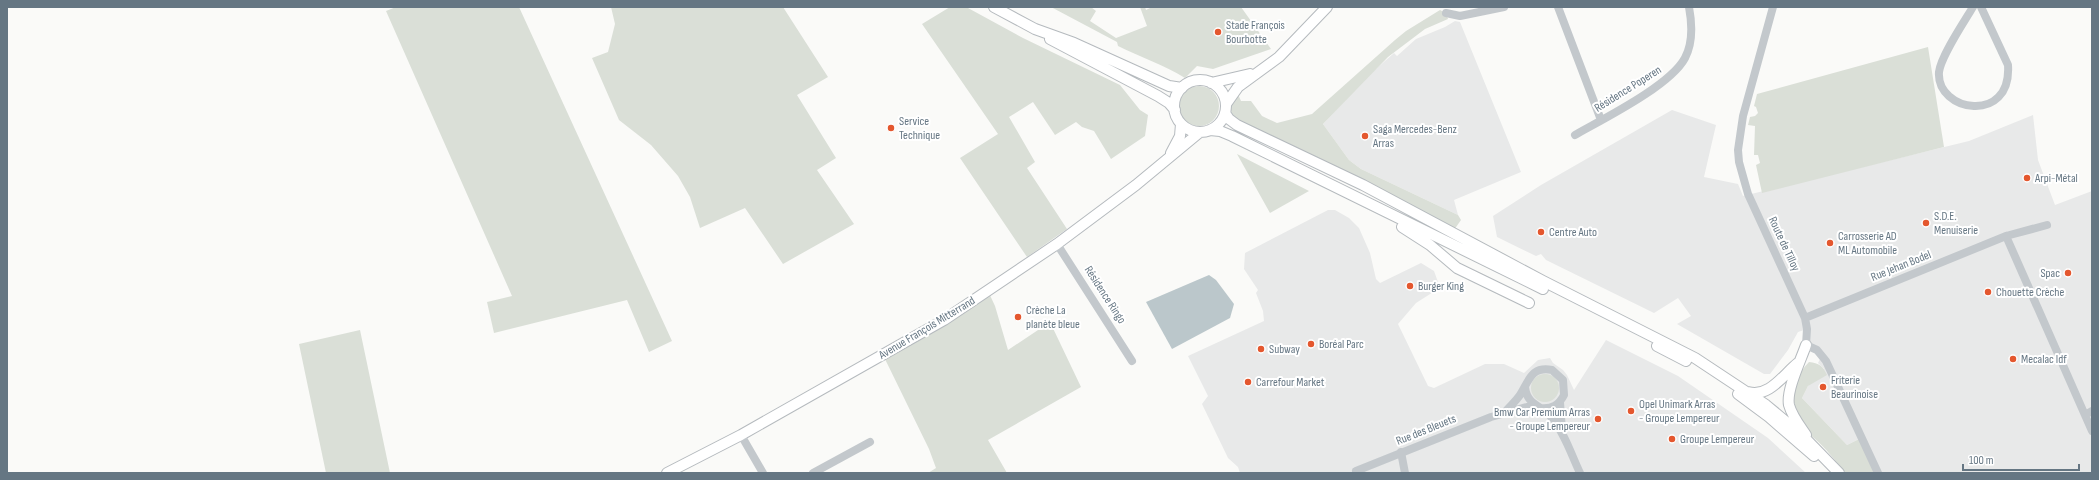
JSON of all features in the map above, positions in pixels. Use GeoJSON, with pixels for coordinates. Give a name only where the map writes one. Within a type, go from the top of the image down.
{"type":"FeatureCollection","features":[{"type":"Feature","properties":{"kind":"main road"},"geometry":{"type":"LineString","coordinates":[[994,7],[1035,29],[1058,45],[1169,103],[1175,110],[1181,124],[1180,136],[1169,157]]}},
{"type":"Feature","properties":{"kind":"main road"},"geometry":{"type":"LineString","coordinates":[[1205,131],[1219,124],[1225,109],[1238,87],[1279,57],[1327,7]]}},
{"type":"Feature","properties":{"kind":"main road"},"geometry":{"type":"LineString","coordinates":[[1035,29],[1074,43],[1169,86],[1182,88]]}},
{"type":"Feature","properties":{"kind":"main road"},"geometry":{"type":"LineString","coordinates":[[1175,110],[1176,98],[1182,88],[1196,81],[1211,83],[1256,73]]}},
{"type":"Feature","properties":{"kind":"main road"},"geometry":{"type":"LineString","coordinates":[[1211,83],[1220,90],[1225,109],[1237,126],[1363,185],[1543,282],[1676,348],[1746,391],[1766,406],[1812,445],[1839,473]]}},
{"type":"Feature","properties":{"kind":"main road"},"geometry":{"type":"LineString","coordinates":[[1181,124],[1192,131],[1220,130],[1623,328],[1708,374],[1769,417],[1831,473]]}},
{"type":"Feature","properties":{"kind":"main road","name":"Avenue François Mitterrand"},"geometry":{"type":"LineString","coordinates":[[667,473],[741,435],[944,320],[1057,244],[1136,186],[1169,157],[1205,131]]}},
{"type":"Feature","properties":{"kind":"main road"},"geometry":{"type":"LineString","coordinates":[[1360,200],[1382,216],[1413,233],[1456,268],[1529,303]]}},
{"type":"Feature","properties":{"kind":"main road"},"geometry":{"type":"LineString","coordinates":[[1806,346],[1798,363],[1789,395],[1790,407],[1812,445]]}},
{"type":"Feature","properties":{"kind":"main road"},"geometry":{"type":"LineString","coordinates":[[1746,391],[1755,394],[1767,391],[1798,363]]}},
{"type":"Feature","properties":{"kind":"street"},"geometry":{"type":"LineString","coordinates":[[1446,14],[1460,16],[1504,7]]}},
{"type":"Feature","properties":{"kind":"street"},"geometry":{"type":"LineString","coordinates":[[1558,7],[1601,120]]}},
{"type":"Feature","properties":{"kind":"street","name":"Résidence Poperen"},"geometry":{"type":"LineString","coordinates":[[1575,135],[1658,85],[1677,70],[1686,57],[1691,36],[1689,7]]}},
{"type":"Feature","properties":{"kind":"street","name":"Route de Tilloy"},"geometry":{"type":"LineString","coordinates":[[1773,7],[1743,116],[1738,150],[1739,162],[1748,194],[1805,318],[1807,329],[1806,346]]}},
{"type":"Feature","properties":{"kind":"street"},"geometry":{"type":"LineString","coordinates":[[1973,7],[1949,49],[1939,73],[1943,87],[1948,95],[1965,105],[1974,106],[1987,105],[1994,101],[2006,86],[2009,75],[2008,65],[1981,7]]}},
{"type":"Feature","properties":{"kind":"street","name":"Rue Jehan Bodel"},"geometry":{"type":"LineString","coordinates":[[1805,318],[2006,236],[2047,225]]}},
{"type":"Feature","properties":{"kind":"street"},"geometry":{"type":"LineString","coordinates":[[2006,236],[2089,413],[2092,431]]}},
{"type":"Feature","properties":{"kind":"street","name":"Résidence Ringo"},"geometry":{"type":"LineString","coordinates":[[1057,244],[1132,360]]}},
{"type":"Feature","properties":{"kind":"street"},"geometry":{"type":"LineString","coordinates":[[1806,346],[1817,350],[1826,361],[1878,473]]}},
{"type":"Feature","properties":{"kind":"street"},"geometry":{"type":"LineString","coordinates":[[1505,412],[1516,401],[1530,376],[1535,371],[1542,369],[1552,370],[1560,375],[1565,385],[1564,395],[1560,402],[1552,408],[1537,407]]}},
{"type":"Feature","properties":{"kind":"street"},"geometry":{"type":"LineString","coordinates":[[1525,387],[1529,400],[1548,414],[1562,431],[1580,473]]}},
{"type":"Feature","properties":{"kind":"street"},"geometry":{"type":"LineString","coordinates":[[1560,402],[1562,431]]}},
{"type":"Feature","properties":{"kind":"street","name":"Rue des Bleuets"},"geometry":{"type":"LineString","coordinates":[[1356,471],[1505,412],[1537,407]]}},
{"type":"Feature","properties":{"kind":"street"},"geometry":{"type":"LineString","coordinates":[[741,435],[763,473]]}},
{"type":"Feature","properties":{"kind":"street"},"geometry":{"type":"LineString","coordinates":[[813,473],[870,442]]}},
{"type":"Feature","properties":{"kind":"street"},"geometry":{"type":"LineString","coordinates":[[1401,452],[1405,473]]}},
{"type":"Feature","properties":{"kind":"shaded area"},"geometry":{"type":"Polygon","coordinates":[[[396,7],[519,7],[672,341],[649,352],[627,300],[494,333],[487,302],[512,296],[386,11],[396,7]]]}},
{"type":"Feature","properties":{"kind":"shaded area"},"geometry":{"type":"Polygon","coordinates":[[[611,7],[783,7],[828,77],[797,95],[836,158],[817,170],[854,224],[783,264],[745,208],[700,228],[690,197],[678,176],[651,145],[619,120],[592,58],[608,52],[615,24],[611,7]]]}},
{"type":"Feature","properties":{"kind":"shaded area"},"geometry":{"type":"Polygon","coordinates":[[[950,7],[968,8],[1023,38],[1120,85],[1140,110],[1148,115],[1145,136],[1111,159],[1094,131],[1082,127],[1076,122],[1055,135],[1033,102],[1009,117],[1035,162],[1027,168],[1067,229],[1027,257],[960,158],[998,134],[922,24],[950,7]]]}},
{"type":"Feature","properties":{"kind":"shaded area"},"geometry":{"type":"Polygon","coordinates":[[[1051,7],[1091,7],[1096,11],[1090,21],[1116,38],[1147,26],[1140,7],[1145,7],[1146,10],[1152,7],[1241,7],[1271,49],[1213,69],[1197,66],[1185,78],[1169,69],[1118,46],[1117,42],[1051,7]]]}},
{"type":"Feature","properties":{"kind":"shaded area"},"geometry":{"type":"Polygon","coordinates":[[[1440,10],[1446,13],[1448,19],[1425,29],[1388,57],[1323,124],[1349,160],[1361,169],[1458,215],[1461,220],[1454,230],[1406,202],[1242,124],[1232,116],[1230,103],[1237,92],[1241,101],[1251,101],[1262,116],[1277,123],[1312,114],[1406,31],[1440,10]]]}},
{"type":"Feature","properties":{"kind":"shaded area"},"geometry":{"type":"Polygon","coordinates":[[[1455,21],[1460,22],[1521,172],[1454,200],[1458,215],[1361,169],[1349,160],[1323,124],[1368,76],[1394,53],[1397,56],[1416,39],[1445,27],[1455,21]]]}},
{"type":"Feature","properties":{"kind":"shaded area"},"geometry":{"type":"Polygon","coordinates":[[[1928,47],[1944,147],[1762,193],[1756,165],[1760,163],[1758,155],[1754,155],[1755,126],[1748,125],[1750,117],[1755,116],[1758,113],[1756,107],[1754,106],[1757,94],[1928,47]]]}},
{"type":"Feature","properties":{"kind":"shaded area"},"geometry":{"type":"Polygon","coordinates":[[[1203,86],[1210,89],[1216,95],[1219,106],[1218,114],[1210,123],[1203,126],[1195,126],[1188,123],[1180,114],[1179,102],[1182,95],[1191,87],[1203,86]]]}},
{"type":"Feature","properties":{"kind":"shaded area"},"geometry":{"type":"Polygon","coordinates":[[[1672,110],[1716,125],[1704,177],[1738,184],[1743,196],[1969,141],[2033,115],[2038,160],[2055,205],[2092,191],[2092,473],[1878,473],[1861,438],[1847,445],[1802,398],[1808,386],[1824,369],[1818,363],[1822,355],[1806,345],[1807,329],[1798,332],[1788,350],[1770,374],[1764,374],[1677,324],[1691,316],[1678,298],[1654,313],[1546,260],[1541,254],[1536,256],[1497,237],[1493,216],[1541,185],[1672,110]]]}},
{"type":"Feature","properties":{"kind":"shaded area"},"geometry":{"type":"Polygon","coordinates":[[[1237,154],[1309,191],[1270,213],[1237,154]]]}},
{"type":"Feature","properties":{"kind":"shaded area","name":"Boréal Parc"},"geometry":{"type":"Polygon","coordinates":[[[1328,210],[1335,210],[1349,218],[1359,228],[1370,253],[1376,279],[1380,283],[1421,263],[1434,271],[1438,282],[1438,289],[1416,303],[1398,324],[1428,386],[1434,388],[1485,364],[1504,364],[1524,373],[1538,360],[1550,358],[1553,363],[1567,375],[1574,390],[1606,340],[1678,376],[1768,438],[1806,473],[1240,473],[1238,467],[1228,458],[1202,404],[1208,396],[1188,356],[1264,321],[1263,311],[1256,293],[1258,290],[1244,269],[1245,253],[1328,210]]]}},
{"type":"Feature","properties":{"kind":"shaded area"},"geometry":{"type":"Polygon","coordinates":[[[1209,275],[1216,280],[1234,304],[1230,318],[1172,349],[1146,302],[1209,275]]]}},
{"type":"Feature","properties":{"kind":"shaded area"},"geometry":{"type":"Polygon","coordinates":[[[988,291],[995,306],[1008,350],[1050,322],[1081,387],[988,440],[1007,473],[928,473],[936,468],[929,449],[883,355],[988,291]]]}},
{"type":"Feature","properties":{"kind":"shaded area"},"geometry":{"type":"Polygon","coordinates":[[[360,330],[390,473],[326,473],[299,344],[360,330]]]}},
{"type":"Feature","properties":{"kind":"shaded area"},"geometry":{"type":"Polygon","coordinates":[[[1809,362],[1820,366],[1824,369],[1827,375],[1808,386],[1802,398],[1847,445],[1861,438],[1878,473],[1846,473],[1823,446],[1807,433],[1795,416],[1792,406],[1794,388],[1802,370],[1809,362]]]}},
{"type":"Feature","properties":{"kind":"shaded area"},"geometry":{"type":"Polygon","coordinates":[[[1545,374],[1551,375],[1555,378],[1558,382],[1558,394],[1555,398],[1551,401],[1545,402],[1539,401],[1535,398],[1532,394],[1531,388],[1532,382],[1535,378],[1539,375],[1545,374]]]}},
{"type":"Feature","properties":{"kind":"place","name":"Stade François Bourbotte"},"geometry":{"type":"Point","coordinates":[1218,32]}},
{"type":"Feature","properties":{"kind":"place","name":"Service Technique"},"geometry":{"type":"Point","coordinates":[891,128]}},
{"type":"Feature","properties":{"kind":"place","name":"Saga Mercedes-Benz Arras"},"geometry":{"type":"Point","coordinates":[1365,136]}},
{"type":"Feature","properties":{"kind":"place","name":"Arpi-Métal"},"geometry":{"type":"Point","coordinates":[2027,178]}},
{"type":"Feature","properties":{"kind":"place","name":"S.D.E. Menuiserie"},"geometry":{"type":"Point","coordinates":[1926,223]}},
{"type":"Feature","properties":{"kind":"place","name":"Centre Auto"},"geometry":{"type":"Point","coordinates":[1541,232]}},
{"type":"Feature","properties":{"kind":"place","name":"Carrosserie AD ML Automobile"},"geometry":{"type":"Point","coordinates":[1830,243]}},
{"type":"Feature","properties":{"kind":"place","name":"Spac"},"geometry":{"type":"Point","coordinates":[2068,273]}},
{"type":"Feature","properties":{"kind":"place","name":"Burger King"},"geometry":{"type":"Point","coordinates":[1410,286]}},
{"type":"Feature","properties":{"kind":"place","name":"Chouette Crèche"},"geometry":{"type":"Point","coordinates":[1988,292]}},
{"type":"Feature","properties":{"kind":"place","name":"Crèche La planète bleue"},"geometry":{"type":"Point","coordinates":[1018,317]}},
{"type":"Feature","properties":{"kind":"place","name":"Boréal Parc"},"geometry":{"type":"Point","coordinates":[1311,344]}},
{"type":"Feature","properties":{"kind":"place","name":"Subway"},"geometry":{"type":"Point","coordinates":[1261,349]}},
{"type":"Feature","properties":{"kind":"place","name":"Mecalac Idf"},"geometry":{"type":"Point","coordinates":[2013,359]}},
{"type":"Feature","properties":{"kind":"place","name":"Carrefour Market"},"geometry":{"type":"Point","coordinates":[1248,382]}},
{"type":"Feature","properties":{"kind":"place","name":"Friterie Beaurinoise"},"geometry":{"type":"Point","coordinates":[1823,387]}},
{"type":"Feature","properties":{"kind":"place","name":"Opel Unimark Arras - Groupe Lempereur"},"geometry":{"type":"Point","coordinates":[1631,411]}},
{"type":"Feature","properties":{"kind":"place","name":"Bmw Car Premium Arras - Groupe Lempereur"},"geometry":{"type":"Point","coordinates":[1598,419]}},
{"type":"Feature","properties":{"kind":"place","name":"Groupe Lempereur"},"geometry":{"type":"Point","coordinates":[1672,439]}}]}
